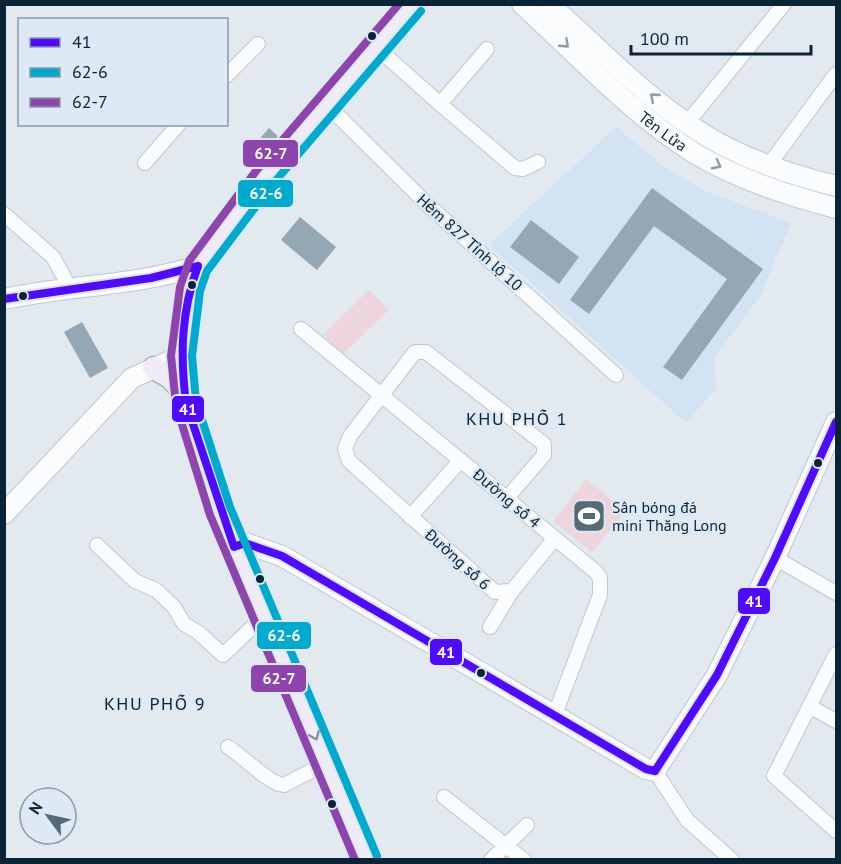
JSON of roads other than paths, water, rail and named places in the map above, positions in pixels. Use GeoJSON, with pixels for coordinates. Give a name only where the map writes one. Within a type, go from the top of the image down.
{"type":"FeatureCollection","features":[{"type":"Feature","properties":{"kind":"main road"},"geometry":{"type":"LineString","coordinates":[[367,860],[220,511],[184,392],[182,356],[190,289],[198,266],[252,192],[413,4]]}},
{"type":"Feature","properties":{"kind":"main road"},"geometry":{"type":"LineString","coordinates":[[154,368],[170,377],[184,392]]}},
{"type":"Feature","properties":{"kind":"street","name":"Tên Lửa"},"geometry":{"type":"LineString","coordinates":[[522,4],[657,127],[696,154],[764,187],[837,208]]}},
{"type":"Feature","properties":{"kind":"street","name":"Tên Lửa"},"geometry":{"type":"LineString","coordinates":[[549,4],[687,123],[728,148],[768,166],[837,186]]}},
{"type":"Feature","properties":{"kind":"street"},"geometry":{"type":"LineString","coordinates":[[687,123],[784,4]]}},
{"type":"Feature","properties":{"kind":"street"},"geometry":{"type":"LineString","coordinates":[[228,74],[258,44]]}},
{"type":"Feature","properties":{"kind":"street"},"geometry":{"type":"LineString","coordinates":[[376,47],[515,168],[523,169],[538,162]]}},
{"type":"Feature","properties":{"kind":"street"},"geometry":{"type":"LineString","coordinates":[[440,104],[487,49]]}},
{"type":"Feature","properties":{"kind":"street"},"geometry":{"type":"LineString","coordinates":[[768,166],[837,74]]}},
{"type":"Feature","properties":{"kind":"street","name":"Hẻm 827 Tỉnh lộ 10"},"geometry":{"type":"LineString","coordinates":[[327,105],[428,205],[616,375]]}},
{"type":"Feature","properties":{"kind":"street"},"geometry":{"type":"LineString","coordinates":[[145,163],[176,126]]}},
{"type":"Feature","properties":{"kind":"street"},"geometry":{"type":"LineString","coordinates":[[4,214],[53,257],[70,288]]}},
{"type":"Feature","properties":{"kind":"street"},"geometry":{"type":"LineString","coordinates":[[4,299],[168,275],[198,266]]}},
{"type":"Feature","properties":{"kind":"street","name":"Đường số 4"},"geometry":{"type":"LineString","coordinates":[[301,329],[596,572],[601,587],[555,714]]}},
{"type":"Feature","properties":{"kind":"street"},"geometry":{"type":"LineString","coordinates":[[380,394],[412,355],[422,351],[541,439],[544,444],[544,455],[507,498]]}},
{"type":"Feature","properties":{"kind":"street"},"geometry":{"type":"LineString","coordinates":[[4,514],[132,378],[182,356]]}},
{"type":"Feature","properties":{"kind":"street","name":"Đường số 6"},"geometry":{"type":"LineString","coordinates":[[380,394],[350,436],[346,455],[491,590],[501,594],[512,591]]}},
{"type":"Feature","properties":{"kind":"street"},"geometry":{"type":"LineString","coordinates":[[656,771],[717,675],[775,558],[837,422]]}},
{"type":"Feature","properties":{"kind":"street","name":"Đường số 6"},"geometry":{"type":"LineString","coordinates":[[410,516],[461,460]]}},
{"type":"Feature","properties":{"kind":"street","name":"Đường số 6"},"geometry":{"type":"LineString","coordinates":[[490,627],[512,591],[555,538]]}},
{"type":"Feature","properties":{"kind":"street"},"geometry":{"type":"LineString","coordinates":[[234,547],[245,543],[282,556],[646,769],[656,771],[687,820],[732,860]]}},
{"type":"Feature","properties":{"kind":"street"},"geometry":{"type":"LineString","coordinates":[[97,545],[135,581],[156,590],[174,607],[184,624],[199,633],[223,655],[263,617]]}},
{"type":"Feature","properties":{"kind":"street"},"geometry":{"type":"LineString","coordinates":[[775,558],[837,593]]}},
{"type":"Feature","properties":{"kind":"street"},"geometry":{"type":"LineString","coordinates":[[837,654],[774,776],[837,831]]}},
{"type":"Feature","properties":{"kind":"street"},"geometry":{"type":"LineString","coordinates":[[809,706],[837,721]]}},
{"type":"Feature","properties":{"kind":"street"},"geometry":{"type":"LineString","coordinates":[[228,747],[246,758],[272,783],[278,785],[284,785],[326,763]]}},
{"type":"Feature","properties":{"kind":"street"},"geometry":{"type":"LineString","coordinates":[[444,797],[524,860]]}},
{"type":"Feature","properties":{"kind":"street"},"geometry":{"type":"LineString","coordinates":[[491,860],[527,825]]}},
{"type":"Feature","properties":{"kind":"place","name":"Sân bóng đá mini Thăng Long"},"geometry":{"type":"Point","coordinates":[589,516]}},
{"type":"Feature","properties":{"kind":"district","name":"KHU PHỐ 1"},"geometry":{"type":"Point","coordinates":[517,419]}},
{"type":"Feature","properties":{"kind":"district","name":"KHU PHỐ 9"},"geometry":{"type":"Point","coordinates":[155,704]}}]}
